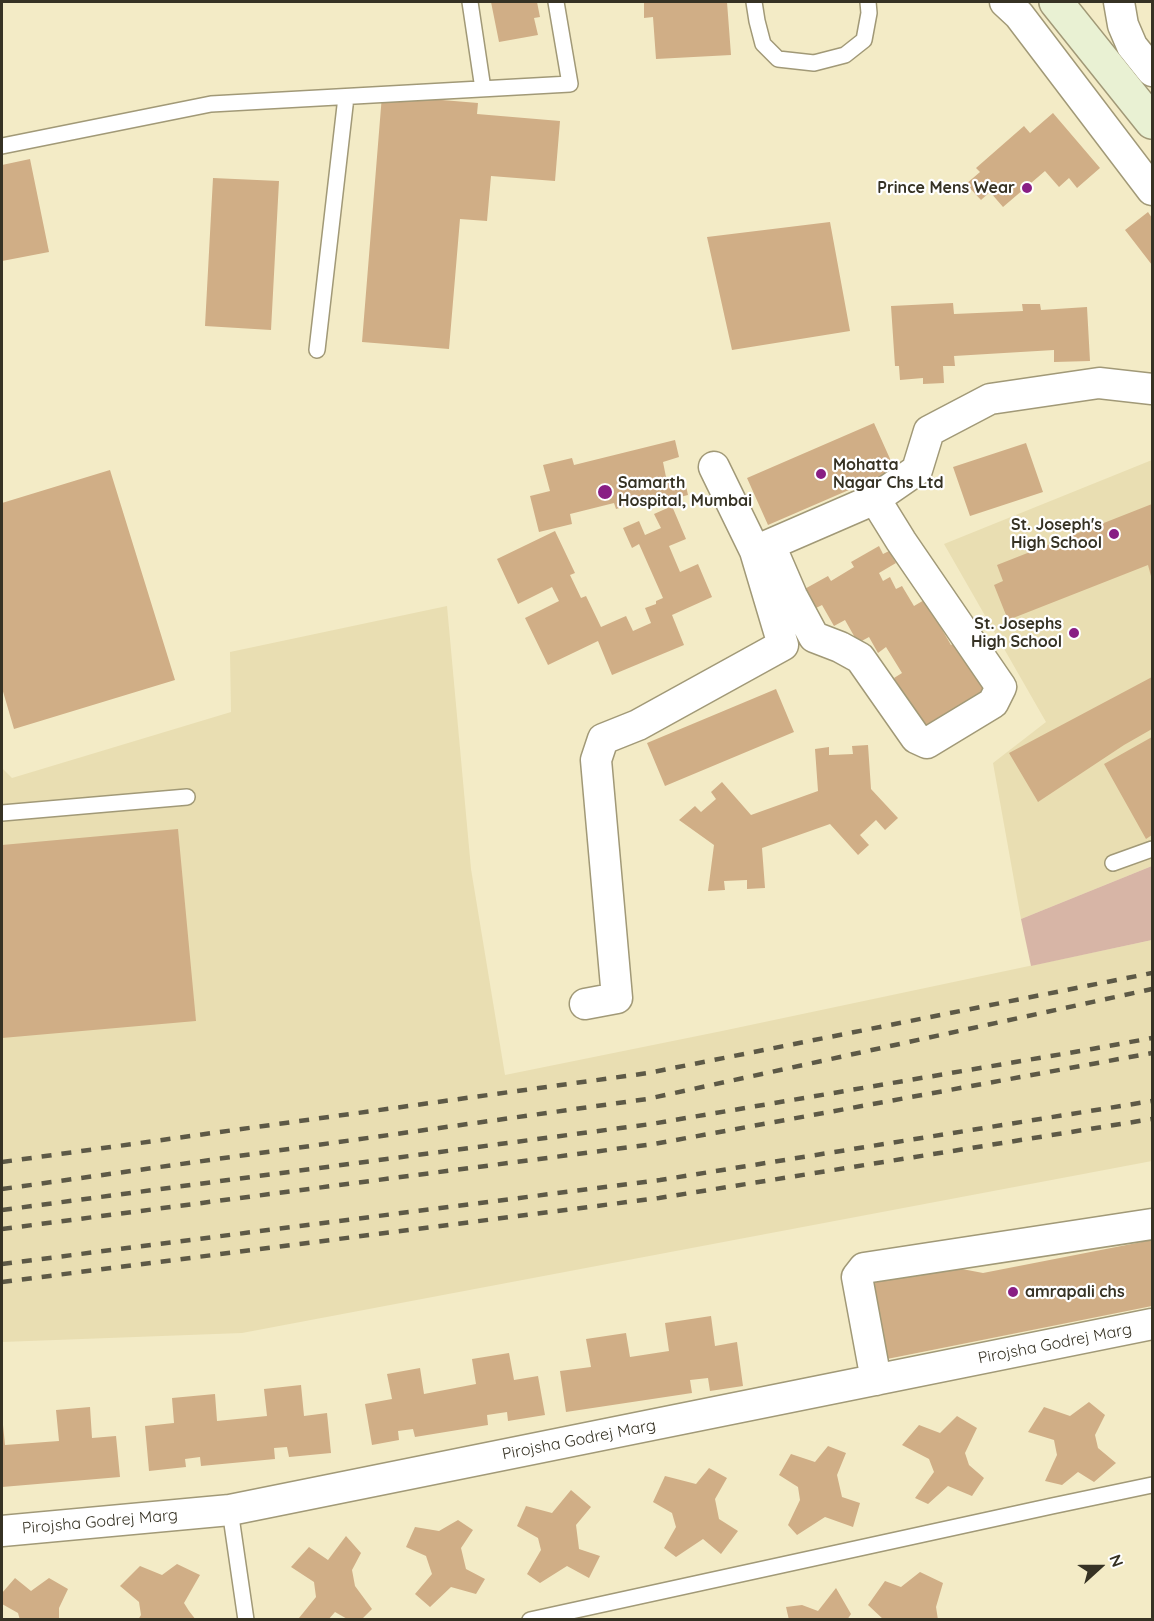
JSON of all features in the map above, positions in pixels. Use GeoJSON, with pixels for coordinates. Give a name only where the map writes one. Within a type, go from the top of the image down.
{"type":"FeatureCollection","features":[{"type":"Feature","properties":{"kind":"street"},"geometry":{"type":"LineString","coordinates":[[1005,2],[1020,15],[1152,190]]}},
{"type":"Feature","properties":{"kind":"street"},"geometry":{"type":"LineString","coordinates":[[1056,2],[1152,122]]}},
{"type":"Feature","properties":{"kind":"street"},"geometry":{"type":"LineString","coordinates":[[1119,2],[1123,25],[1132,46],[1152,71]]}},
{"type":"Feature","properties":{"kind":"street"},"geometry":{"type":"LineString","coordinates":[[762,548],[875,499],[917,470],[929,431],[990,399],[1099,383],[1152,389]]}},
{"type":"Feature","properties":{"kind":"street"},"geometry":{"type":"LineString","coordinates":[[714,467],[792,596],[814,638],[840,647],[860,658],[916,738],[927,743],[993,703],[1001,687],[875,499]]}},
{"type":"Feature","properties":{"kind":"street"},"geometry":{"type":"LineString","coordinates":[[585,1004],[617,998],[596,760],[603,739],[638,724],[783,645],[762,548]]}},
{"type":"Feature","properties":{"kind":"street"},"geometry":{"type":"LineString","coordinates":[[876,1380],[857,1277],[864,1268],[1152,1224]]}},
{"type":"Feature","properties":{"kind":"street","name":"Pirojsha Godrej Marg"},"geometry":{"type":"LineString","coordinates":[[2,1531],[230,1510],[1152,1324]]}},
{"type":"Feature","properties":{"kind":"lane"},"geometry":{"type":"LineString","coordinates":[[470,2],[483,89]]}},
{"type":"Feature","properties":{"kind":"lane"},"geometry":{"type":"LineString","coordinates":[[2,146],[211,104],[570,84],[556,2]]}},
{"type":"Feature","properties":{"kind":"lane"},"geometry":{"type":"LineString","coordinates":[[754,2],[763,44],[778,59],[814,63],[845,55],[864,40],[869,13],[868,2]]}},
{"type":"Feature","properties":{"kind":"lane"},"geometry":{"type":"LineString","coordinates":[[316,350],[346,97]]}},
{"type":"Feature","properties":{"kind":"lane"},"geometry":{"type":"LineString","coordinates":[[2,813],[187,797]]}},
{"type":"Feature","properties":{"kind":"lane"},"geometry":{"type":"LineString","coordinates":[[1113,863],[1152,849]]}},
{"type":"Feature","properties":{"kind":"lane"},"geometry":{"type":"LineString","coordinates":[[530,1620],[1152,1485]]}},
{"type":"Feature","properties":{"kind":"lane"},"geometry":{"type":"LineString","coordinates":[[230,1510],[246,1620]]}},
{"type":"Feature","properties":{"kind":"shaded area","name":"St. Josephs High School"},"geometry":{"type":"Polygon","coordinates":[[[1152,460],[1152,866],[1021,919],[993,763],[1046,722],[944,544],[1152,460]]]}},
{"type":"Feature","properties":{"kind":"shaded area"},"geometry":{"type":"Polygon","coordinates":[[[447,606],[471,869],[505,1075],[1152,940],[1152,1161],[242,1333],[2,1342],[2,768],[12,778],[231,712],[230,652],[447,606]]]}},
{"type":"Feature","properties":{"kind":"shaded area"},"geometry":{"type":"Polygon","coordinates":[[[1152,866],[1152,940],[1031,966],[1021,919],[1152,866]]]}},
{"type":"Feature","properties":{"kind":"building"},"geometry":{"type":"Polygon","coordinates":[[[491,2],[537,2],[540,17],[534,18],[538,35],[499,42],[491,2]]]}},
{"type":"Feature","properties":{"kind":"building"},"geometry":{"type":"Polygon","coordinates":[[[644,2],[727,2],[731,55],[656,59],[653,17],[644,18],[644,2]]]}},
{"type":"Feature","properties":{"kind":"building"},"geometry":{"type":"Polygon","coordinates":[[[382,95],[478,103],[477,114],[560,121],[555,181],[491,176],[487,221],[460,219],[449,349],[362,342],[382,95]]]}},
{"type":"Feature","properties":{"kind":"building"},"geometry":{"type":"Polygon","coordinates":[[[1053,113],[1100,168],[1077,188],[1069,178],[1059,187],[1045,171],[1003,207],[990,192],[981,200],[966,184],[980,172],[976,168],[1024,126],[1030,133],[1053,113]]]}},
{"type":"Feature","properties":{"kind":"building"},"geometry":{"type":"Polygon","coordinates":[[[30,159],[49,252],[2,261],[2,165],[30,159]]]}},
{"type":"Feature","properties":{"kind":"building"},"geometry":{"type":"Polygon","coordinates":[[[213,178],[279,181],[271,330],[205,326],[213,178]]]}},
{"type":"Feature","properties":{"kind":"building"},"geometry":{"type":"Polygon","coordinates":[[[1148,212],[1152,218],[1152,265],[1125,230],[1148,212]]]}},
{"type":"Feature","properties":{"kind":"building"},"geometry":{"type":"Polygon","coordinates":[[[830,222],[850,331],[732,350],[707,237],[830,222]]]}},
{"type":"Feature","properties":{"kind":"building"},"geometry":{"type":"Polygon","coordinates":[[[953,303],[954,314],[1023,311],[1022,304],[1040,304],[1041,310],[1087,307],[1090,361],[1054,362],[1054,350],[954,356],[955,366],[943,366],[944,383],[923,384],[923,378],[900,380],[899,366],[895,366],[891,306],[953,303]]]}},
{"type":"Feature","properties":{"kind":"building","name":"Mohatta Nagar Chs Ltd"},"geometry":{"type":"Polygon","coordinates":[[[874,423],[895,470],[768,525],[747,478],[874,423]]]}},
{"type":"Feature","properties":{"kind":"building"},"geometry":{"type":"Polygon","coordinates":[[[675,440],[679,457],[663,462],[667,482],[684,477],[688,495],[647,505],[645,495],[631,499],[632,504],[616,509],[614,503],[570,514],[572,524],[539,532],[530,496],[550,491],[543,465],[572,458],[574,465],[675,440]]]}},
{"type":"Feature","properties":{"kind":"building"},"geometry":{"type":"Polygon","coordinates":[[[1026,443],[1043,492],[970,516],[953,467],[1026,443]]]}},
{"type":"Feature","properties":{"kind":"building"},"geometry":{"type":"Polygon","coordinates":[[[110,470],[175,680],[14,729],[2,688],[2,503],[110,470]]]}},
{"type":"Feature","properties":{"kind":"building","name":"St. Joseph's High School"},"geometry":{"type":"Polygon","coordinates":[[[1152,504],[1152,580],[1148,565],[1008,620],[994,585],[1003,581],[997,565],[1152,504]]]}},
{"type":"Feature","properties":{"kind":"building"},"geometry":{"type":"Polygon","coordinates":[[[672,506],[686,539],[669,546],[680,572],[698,564],[712,597],[672,615],[684,645],[612,675],[598,641],[548,665],[525,618],[559,601],[552,587],[518,604],[497,559],[555,531],[575,573],[570,575],[581,598],[586,596],[601,627],[626,616],[633,631],[651,623],[645,608],[656,604],[656,601],[663,598],[639,544],[632,548],[623,528],[639,521],[645,535],[661,528],[654,514],[672,506]]]}},
{"type":"Feature","properties":{"kind":"building"},"geometry":{"type":"Polygon","coordinates":[[[879,546],[883,554],[889,551],[896,563],[879,573],[883,581],[890,577],[896,589],[902,586],[914,606],[931,596],[942,616],[936,619],[951,645],[958,641],[990,693],[926,732],[894,678],[902,673],[886,647],[878,653],[869,637],[858,643],[845,620],[834,626],[822,605],[812,610],[801,591],[828,576],[831,581],[854,567],[851,562],[879,546]]]}},
{"type":"Feature","properties":{"kind":"building"},"geometry":{"type":"Polygon","coordinates":[[[1152,677],[1152,729],[1038,802],[1009,753],[1152,677]]]}},
{"type":"Feature","properties":{"kind":"building"},"geometry":{"type":"Polygon","coordinates":[[[776,689],[794,732],[665,786],[647,743],[776,689]]]}},
{"type":"Feature","properties":{"kind":"building"},"geometry":{"type":"Polygon","coordinates":[[[1152,737],[1152,835],[1146,839],[1104,764],[1152,737]]]}},
{"type":"Feature","properties":{"kind":"building"},"geometry":{"type":"Polygon","coordinates":[[[868,745],[871,789],[898,818],[885,830],[876,820],[860,835],[869,845],[858,855],[830,824],[762,848],[765,888],[747,889],[747,880],[724,881],[725,890],[708,891],[714,845],[679,820],[695,806],[701,812],[716,799],[711,792],[722,782],[751,815],[818,791],[815,749],[829,747],[829,755],[853,754],[852,746],[868,745]]]}},
{"type":"Feature","properties":{"kind":"building"},"geometry":{"type":"Polygon","coordinates":[[[178,829],[196,1021],[2,1038],[2,845],[178,829]]]}},
{"type":"Feature","properties":{"kind":"building","name":"amrapali chs"},"geometry":{"type":"Polygon","coordinates":[[[1152,1240],[1152,1306],[882,1360],[871,1278],[941,1265],[983,1273],[1152,1240]]]}},
{"type":"Feature","properties":{"kind":"building"},"geometry":{"type":"Polygon","coordinates":[[[711,1316],[715,1346],[737,1342],[743,1386],[710,1391],[708,1378],[690,1380],[692,1393],[566,1412],[560,1371],[591,1367],[586,1339],[626,1333],[630,1357],[669,1351],[665,1323],[711,1316]]]}},
{"type":"Feature","properties":{"kind":"building"},"geometry":{"type":"Polygon","coordinates":[[[509,1353],[514,1380],[538,1376],[545,1415],[508,1421],[507,1412],[487,1415],[488,1425],[415,1437],[413,1429],[398,1431],[399,1440],[372,1445],[365,1404],[392,1399],[387,1374],[420,1368],[424,1394],[476,1384],[472,1359],[509,1353]]]}},
{"type":"Feature","properties":{"kind":"building"},"geometry":{"type":"Polygon","coordinates":[[[301,1385],[304,1416],[327,1413],[331,1453],[289,1457],[287,1447],[274,1448],[275,1459],[201,1466],[200,1457],[185,1459],[186,1467],[149,1471],[145,1426],[174,1423],[172,1398],[215,1394],[217,1421],[267,1416],[264,1389],[301,1385]]]}},
{"type":"Feature","properties":{"kind":"building"},"geometry":{"type":"Polygon","coordinates":[[[1089,1402],[1105,1415],[1095,1435],[1098,1448],[1116,1463],[1094,1482],[1078,1472],[1062,1485],[1045,1481],[1057,1455],[1054,1440],[1028,1432],[1044,1407],[1070,1416],[1089,1402]]]}},
{"type":"Feature","properties":{"kind":"building"},"geometry":{"type":"Polygon","coordinates":[[[90,1407],[92,1438],[116,1436],[120,1477],[2,1487],[2,1425],[5,1445],[59,1441],[56,1410],[90,1407]]]}},
{"type":"Feature","properties":{"kind":"building"},"geometry":{"type":"Polygon","coordinates":[[[957,1416],[977,1428],[965,1453],[969,1465],[984,1478],[972,1496],[948,1486],[928,1504],[915,1498],[934,1472],[929,1459],[902,1445],[919,1425],[940,1433],[957,1416]]]}},
{"type":"Feature","properties":{"kind":"building"},"geometry":{"type":"Polygon","coordinates":[[[828,1446],[846,1453],[837,1475],[842,1497],[860,1503],[853,1527],[825,1517],[797,1535],[788,1525],[800,1500],[798,1487],[779,1475],[791,1454],[815,1462],[828,1446]]]}},
{"type":"Feature","properties":{"kind":"building"},"geometry":{"type":"Polygon","coordinates":[[[709,1468],[727,1478],[715,1499],[719,1519],[738,1531],[721,1554],[703,1539],[676,1557],[664,1548],[676,1527],[672,1513],[653,1502],[665,1476],[696,1484],[709,1468]]]}},
{"type":"Feature","properties":{"kind":"building"},"geometry":{"type":"Polygon","coordinates":[[[571,1490],[591,1507],[576,1525],[579,1549],[600,1556],[589,1578],[567,1566],[540,1583],[527,1574],[541,1550],[538,1538],[517,1526],[526,1506],[552,1513],[571,1490]]]}},
{"type":"Feature","properties":{"kind":"building"},"geometry":{"type":"Polygon","coordinates":[[[458,1520],[473,1530],[461,1548],[466,1569],[485,1579],[476,1594],[451,1587],[430,1607],[415,1594],[432,1574],[426,1556],[406,1547],[415,1527],[439,1531],[458,1520]]]}},
{"type":"Feature","properties":{"kind":"building"},"geometry":{"type":"Polygon","coordinates":[[[346,1536],[361,1553],[352,1570],[355,1586],[372,1609],[361,1620],[349,1620],[335,1612],[328,1620],[301,1620],[299,1618],[316,1597],[314,1582],[291,1567],[309,1547],[328,1560],[346,1536]]]}},
{"type":"Feature","properties":{"kind":"building"},"geometry":{"type":"Polygon","coordinates":[[[177,1564],[200,1575],[184,1603],[196,1620],[138,1620],[141,1615],[139,1602],[120,1586],[140,1566],[162,1575],[177,1564]]]}},
{"type":"Feature","properties":{"kind":"building"},"geometry":{"type":"Polygon","coordinates":[[[920,1572],[943,1583],[936,1607],[938,1620],[884,1620],[868,1605],[885,1581],[901,1587],[920,1572]]]}},
{"type":"Feature","properties":{"kind":"building"},"geometry":{"type":"Polygon","coordinates":[[[15,1578],[31,1591],[49,1578],[68,1589],[59,1608],[59,1620],[20,1620],[18,1613],[2,1604],[2,1593],[15,1578]]]}},
{"type":"Feature","properties":{"kind":"building"},"geometry":{"type":"Polygon","coordinates":[[[836,1588],[851,1614],[847,1620],[789,1620],[786,1607],[802,1605],[818,1611],[836,1588]]]}},
{"type":"Feature","properties":{"kind":"railway"},"geometry":{"type":"LineString","coordinates":[[2,1162],[648,1073],[1152,973]]}},
{"type":"Feature","properties":{"kind":"railway"},"geometry":{"type":"LineString","coordinates":[[2,1189],[647,1099],[1152,989]]}},
{"type":"Feature","properties":{"kind":"railway"},"geometry":{"type":"LineString","coordinates":[[2,1210],[651,1124],[1152,1038]]}},
{"type":"Feature","properties":{"kind":"railway"},"geometry":{"type":"LineString","coordinates":[[2,1229],[654,1144],[1152,1053]]}},
{"type":"Feature","properties":{"kind":"railway"},"geometry":{"type":"LineString","coordinates":[[2,1264],[660,1180],[1152,1101]]}},
{"type":"Feature","properties":{"kind":"railway"},"geometry":{"type":"LineString","coordinates":[[2,1282],[659,1198],[1152,1119]]}},
{"type":"Feature","properties":{"kind":"place","name":"Prince Mens Wear"},"geometry":{"type":"Point","coordinates":[1027,188]}},
{"type":"Feature","properties":{"kind":"place","name":"Mohatta Nagar Chs Ltd"},"geometry":{"type":"Point","coordinates":[821,474]}},
{"type":"Feature","properties":{"kind":"place","name":"Samarth Hospital, Mumbai"},"geometry":{"type":"Point","coordinates":[605,492]}},
{"type":"Feature","properties":{"kind":"place","name":"St. Joseph's High School"},"geometry":{"type":"Point","coordinates":[1114,534]}},
{"type":"Feature","properties":{"kind":"place","name":"St. Josephs High School"},"geometry":{"type":"Point","coordinates":[1074,633]}},
{"type":"Feature","properties":{"kind":"place","name":"amrapali chs"},"geometry":{"type":"Point","coordinates":[1013,1292]}}]}
